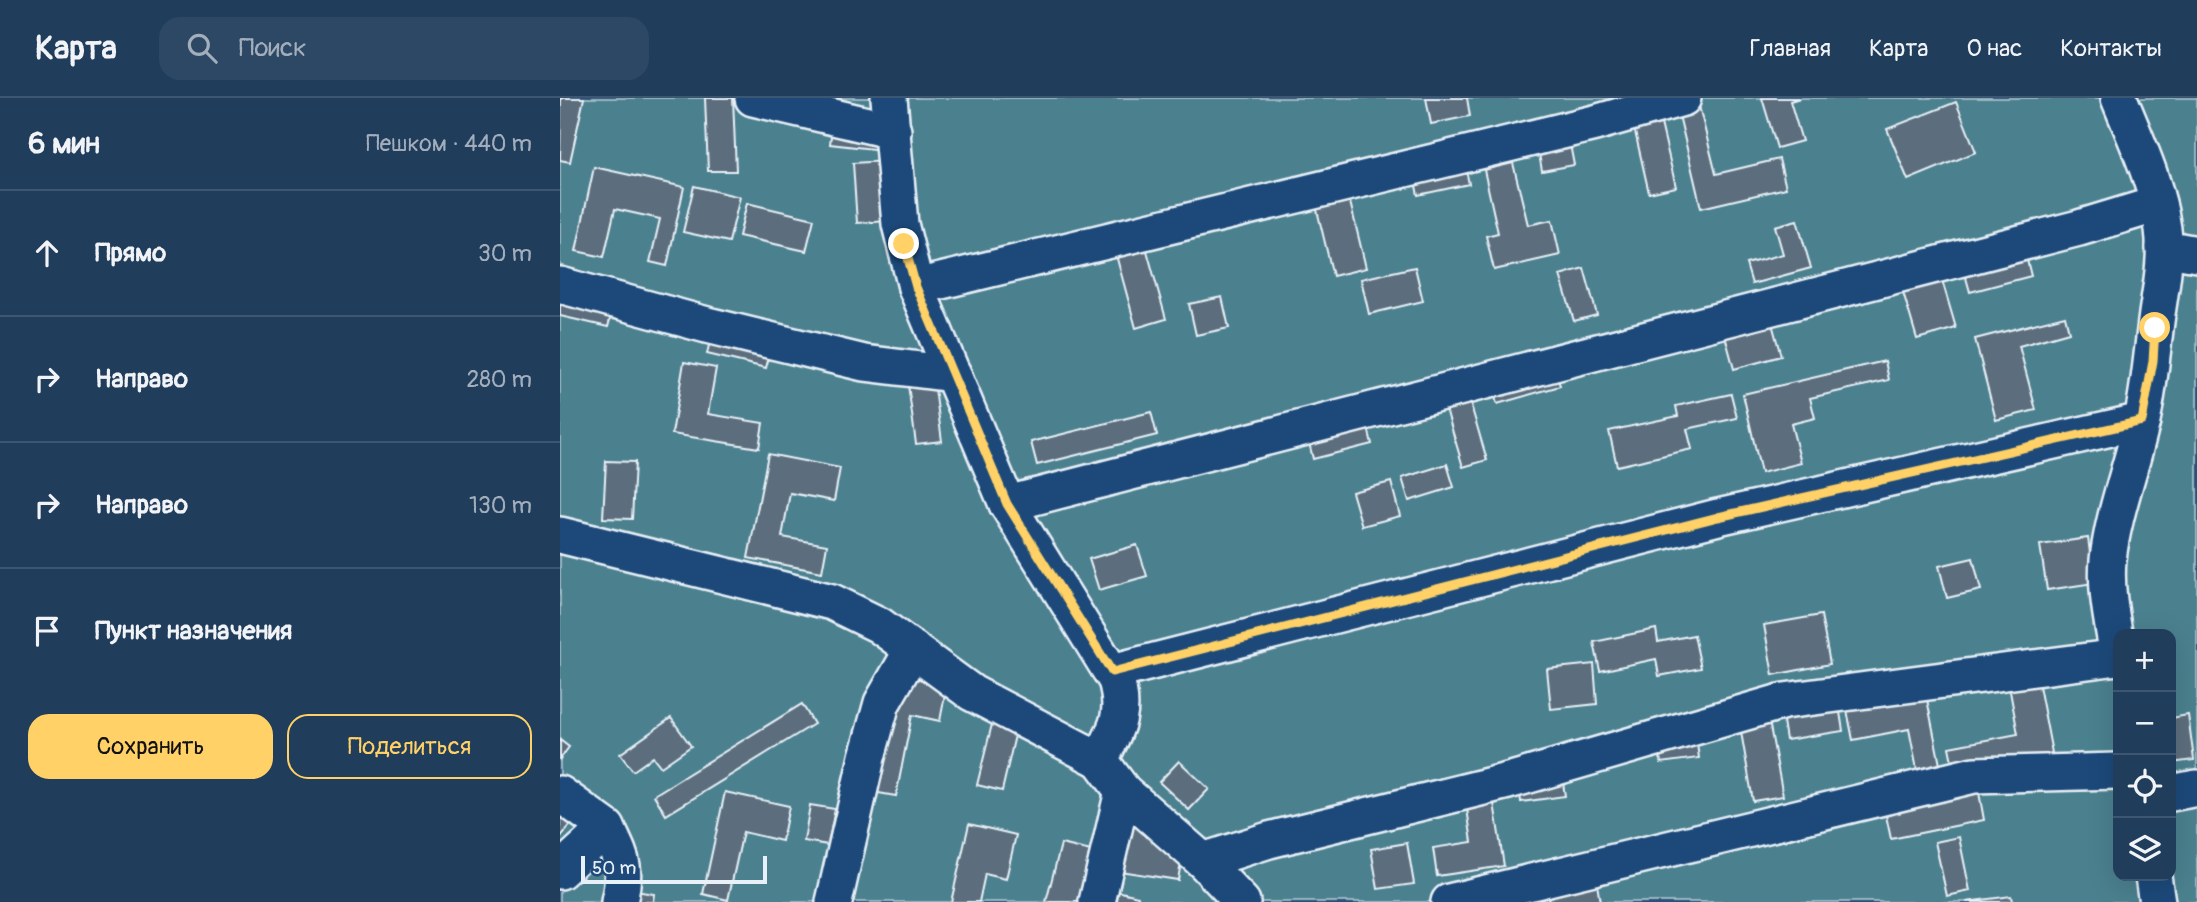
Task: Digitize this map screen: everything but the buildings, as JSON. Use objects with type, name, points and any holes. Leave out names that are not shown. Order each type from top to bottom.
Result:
[{"type":"street","points":[[753,98],[891,115],[900,224],[916,287],[1007,504],[1112,672],[1121,699],[1118,724],[1100,760]]},
{"type":"street","points":[[916,287],[1595,123],[1683,98]]},
{"type":"street","points":[[2114,629],[2107,587],[2108,560],[2181,251],[2158,204],[2119,98]]},
{"type":"street","points":[[1007,504],[2066,231],[2158,204]]},
{"type":"street","points":[[560,285],[707,325],[864,363],[953,374]]},
{"type":"street","points":[[1112,672],[1718,517],[2142,421]]},
{"type":"street","points":[[560,535],[832,602],[879,625],[972,693],[1100,760],[1123,791],[1203,861],[1242,902]]},
{"type":"street","points":[[834,902],[882,703],[913,649]]},
{"type":"street","points":[[1203,861],[1269,840],[1508,781],[1784,701],[2113,657]]},
{"type":"street","points":[[1449,902],[1974,775],[2113,771]]},
{"type":"street","points":[[2176,792],[2197,788]]},
{"type":"street","points":[[1097,902],[1123,791]]},
{"type":"street","points":[[560,794],[607,828],[622,860],[624,878],[619,902]]},
{"type":"street","points":[[560,871],[607,828]]},
{"type":"street","points":[[2154,881],[2157,902]]},
{"type":"green space","points":[[560,98],[2197,98],[2197,902],[560,902]]},
{"type":"route","points":[[904,244],[916,287],[1007,504],[1112,672],[1718,517],[2142,421],[2153,361],[2155,328]]}]
